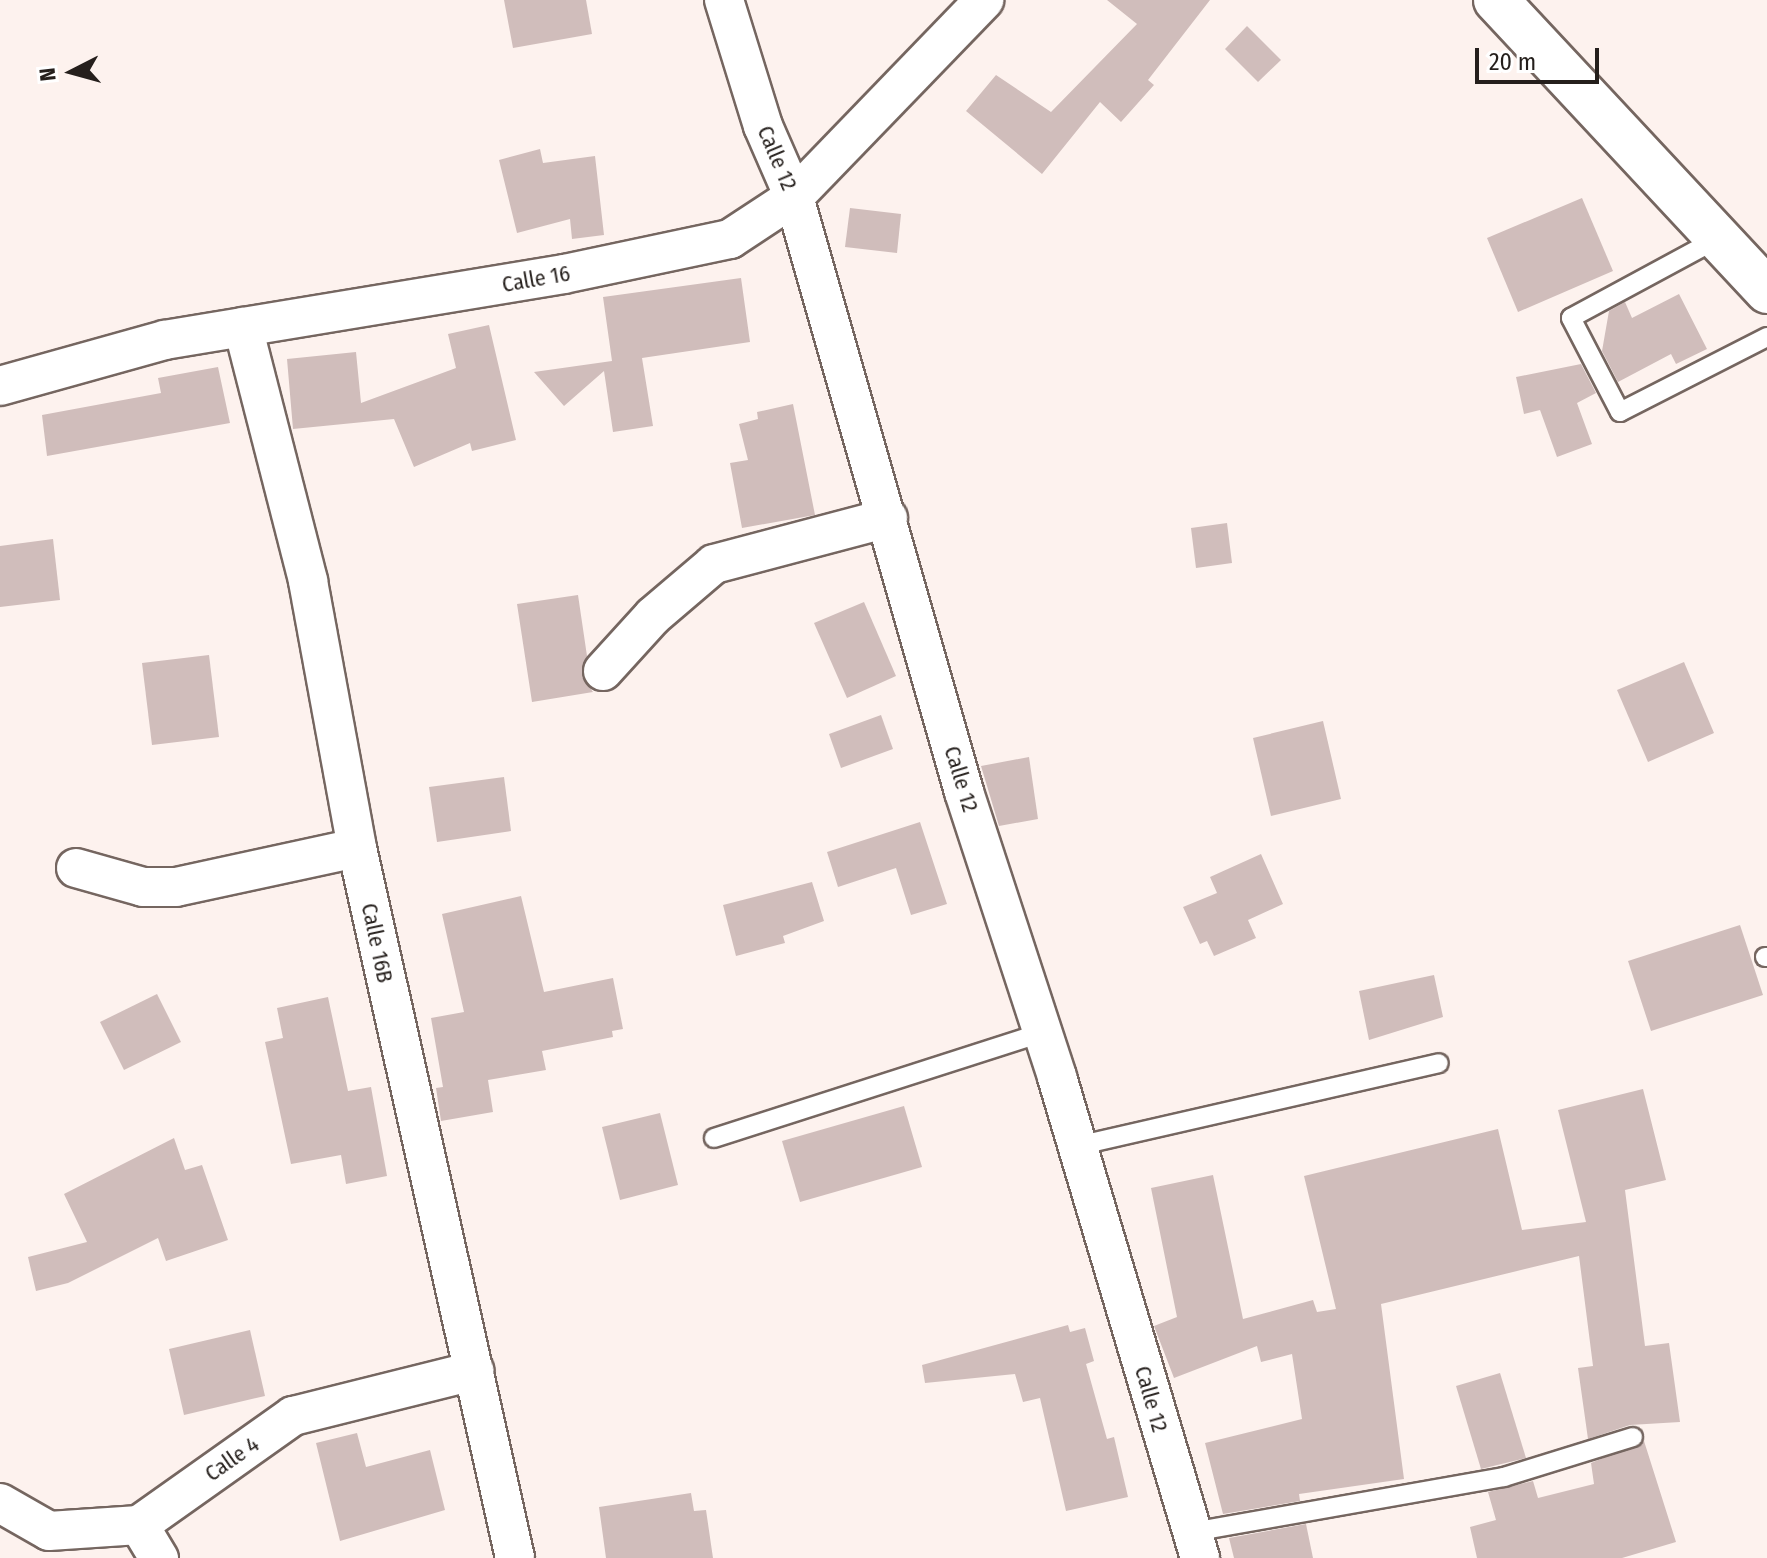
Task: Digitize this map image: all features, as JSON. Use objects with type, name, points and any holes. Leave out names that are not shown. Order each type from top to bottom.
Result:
[{"type":"street","name":"Calle 12","points":[[724,0],[763,126],[794,197],[964,792],[1077,1146],[1196,1545]]},
{"type":"street","name":"Calle 16","points":[[0,386],[165,340],[564,274],[730,239],[794,197],[984,0]]},
{"type":"street","points":[[1496,0],[1721,237],[1767,291]]},
{"type":"street","name":"Calle 16B","points":[[243,327],[308,581],[357,848],[515,1558]]},
{"type":"street","points":[[603,671],[653,616],[714,564],[888,518]]},
{"type":"street","points":[[76,868],[143,887],[176,887],[357,848]]},
{"type":"street","name":"Calle 4","points":[[139,1525],[293,1416],[474,1371]]},
{"type":"street","points":[[0,1503],[49,1531],[139,1525],[159,1558]]},
{"type":"lane","points":[[1721,237],[1571,318],[1620,412],[1767,337]]},
{"type":"lane","points":[[714,1138],[1042,1033]]},
{"type":"lane","points":[[1077,1146],[1439,1063]]},
{"type":"lane","points":[[1196,1545],[1504,1477],[1633,1437]]},
{"type":"building","points":[[504,0],[586,0],[592,34],[513,48]]},
{"type":"building","points":[[1107,0],[1210,0],[1148,80],[1154,85],[1121,122],[1100,102],[1042,174],[966,111],[996,75],[1051,112],[1137,24]]},
{"type":"building","points":[[1247,26],[1281,60],[1258,82],[1225,49]]},
{"type":"building","points":[[540,149],[543,163],[595,156],[604,235],[572,239],[570,219],[517,233],[499,160]]},
{"type":"building","points":[[1582,198],[1613,271],[1518,312],[1487,238]]},
{"type":"building","points":[[850,208],[901,214],[897,253],[845,247]]},
{"type":"building","points":[[741,278],[750,342],[642,358],[653,426],[613,432],[604,371],[564,406],[534,372],[612,361],[603,297]]},
{"type":"building","points":[[1679,294],[1707,349],[1676,364],[1671,354],[1618,382],[1602,351],[1609,311],[1625,302],[1632,318]]},
{"type":"building","points":[[489,325],[516,440],[472,451],[470,443],[414,467],[394,419],[293,429],[287,359],[356,352],[361,403],[456,368],[448,334]]},
{"type":"building","points":[[1581,364],[1596,393],[1577,403],[1592,444],[1557,457],[1540,410],[1524,414],[1516,377]]},
{"type":"building","points":[[218,367],[230,423],[47,456],[42,415],[161,393],[158,378]]},
{"type":"building","points":[[793,404],[815,515],[742,528],[730,463],[748,460],[739,424],[758,419],[757,412]]},
{"type":"building","points":[[1227,523],[1232,563],[1196,568],[1191,528]]},
{"type":"building","points":[[53,539],[60,600],[0,607],[0,546]]},
{"type":"building","points":[[578,595],[587,656],[582,677],[593,692],[532,702],[517,604]]},
{"type":"building","points":[[864,602],[896,676],[847,698],[814,623]]},
{"type":"building","points":[[209,655],[219,737],[152,745],[142,663]]},
{"type":"building","points":[[1684,662],[1714,733],[1648,762],[1617,690]]},
{"type":"building","points":[[881,715],[893,749],[841,768],[829,734]]},
{"type":"building","points":[[1323,721],[1341,799],[1271,816],[1253,738]]},
{"type":"building","points":[[1029,757],[1038,819],[999,826],[981,766]]},
{"type":"building","points":[[504,777],[511,831],[437,842],[429,787]]},
{"type":"building","points":[[920,822],[947,904],[911,915],[896,868],[838,887],[827,852]]},
{"type":"building","points":[[1261,854],[1283,904],[1248,920],[1256,938],[1214,956],[1207,941],[1200,944],[1183,907],[1217,893],[1210,877]]},
{"type":"building","points":[[812,882],[824,921],[783,936],[785,943],[736,956],[723,905]]},
{"type":"building","points":[[521,896],[544,992],[613,978],[623,1029],[612,1031],[613,1037],[542,1051],[546,1070],[488,1080],[493,1112],[441,1121],[436,1088],[443,1087],[431,1018],[464,1012],[442,914]]},
{"type":"building","points":[[1740,925],[1763,995],[1651,1031],[1628,961]]},
{"type":"building","points":[[1434,975],[1443,1017],[1369,1040],[1359,991]]},
{"type":"building","points":[[157,994],[181,1042],[124,1070],[100,1022]]},
{"type":"building","points":[[328,997],[348,1091],[371,1087],[387,1176],[346,1184],[341,1155],[291,1164],[265,1042],[283,1038],[277,1008]]},
{"type":"building","points":[[1643,1089],[1666,1180],[1625,1190],[1645,1346],[1669,1343],[1680,1422],[1630,1425],[1588,1439],[1578,1368],[1593,1366],[1579,1256],[1381,1304],[1404,1479],[1299,1494],[1300,1501],[1223,1514],[1205,1443],[1302,1419],[1292,1354],[1261,1362],[1257,1346],[1174,1378],[1154,1326],[1177,1317],[1151,1188],[1213,1175],[1243,1319],[1313,1300],[1317,1312],[1336,1309],[1304,1176],[1498,1129],[1522,1230],[1586,1222],[1558,1110]]},
{"type":"building","points":[[904,1106],[922,1167],[800,1202],[782,1141]]},
{"type":"building","points":[[660,1113],[678,1185],[620,1200],[602,1127]]},
{"type":"building","points":[[174,1138],[185,1170],[202,1165],[228,1240],[166,1261],[158,1238],[68,1283],[36,1291],[28,1257],[87,1242],[64,1194]]},
{"type":"building","points":[[1068,1325],[1070,1332],[1085,1328],[1094,1361],[1086,1364],[1107,1439],[1114,1437],[1128,1497],[1066,1511],[1040,1398],[1023,1402],[1015,1374],[925,1383],[922,1365]]},
{"type":"building","points":[[250,1330],[265,1396],[184,1415],[169,1349]]},
{"type":"building","points":[[1500,1373],[1526,1458],[1481,1469],[1456,1386]]},
{"type":"building","points":[[357,1433],[366,1467],[430,1450],[445,1510],[340,1541],[316,1443]]},
{"type":"building","points":[[1644,1441],[1676,1542],[1622,1558],[1477,1558],[1470,1527],[1496,1520],[1488,1492],[1533,1481],[1538,1498],[1594,1484],[1591,1463]]},
{"type":"building","points":[[691,1493],[694,1511],[706,1510],[713,1558],[606,1558],[599,1507]]},
{"type":"building","points":[[1306,1524],[1313,1558],[1234,1558],[1229,1538]]}]
